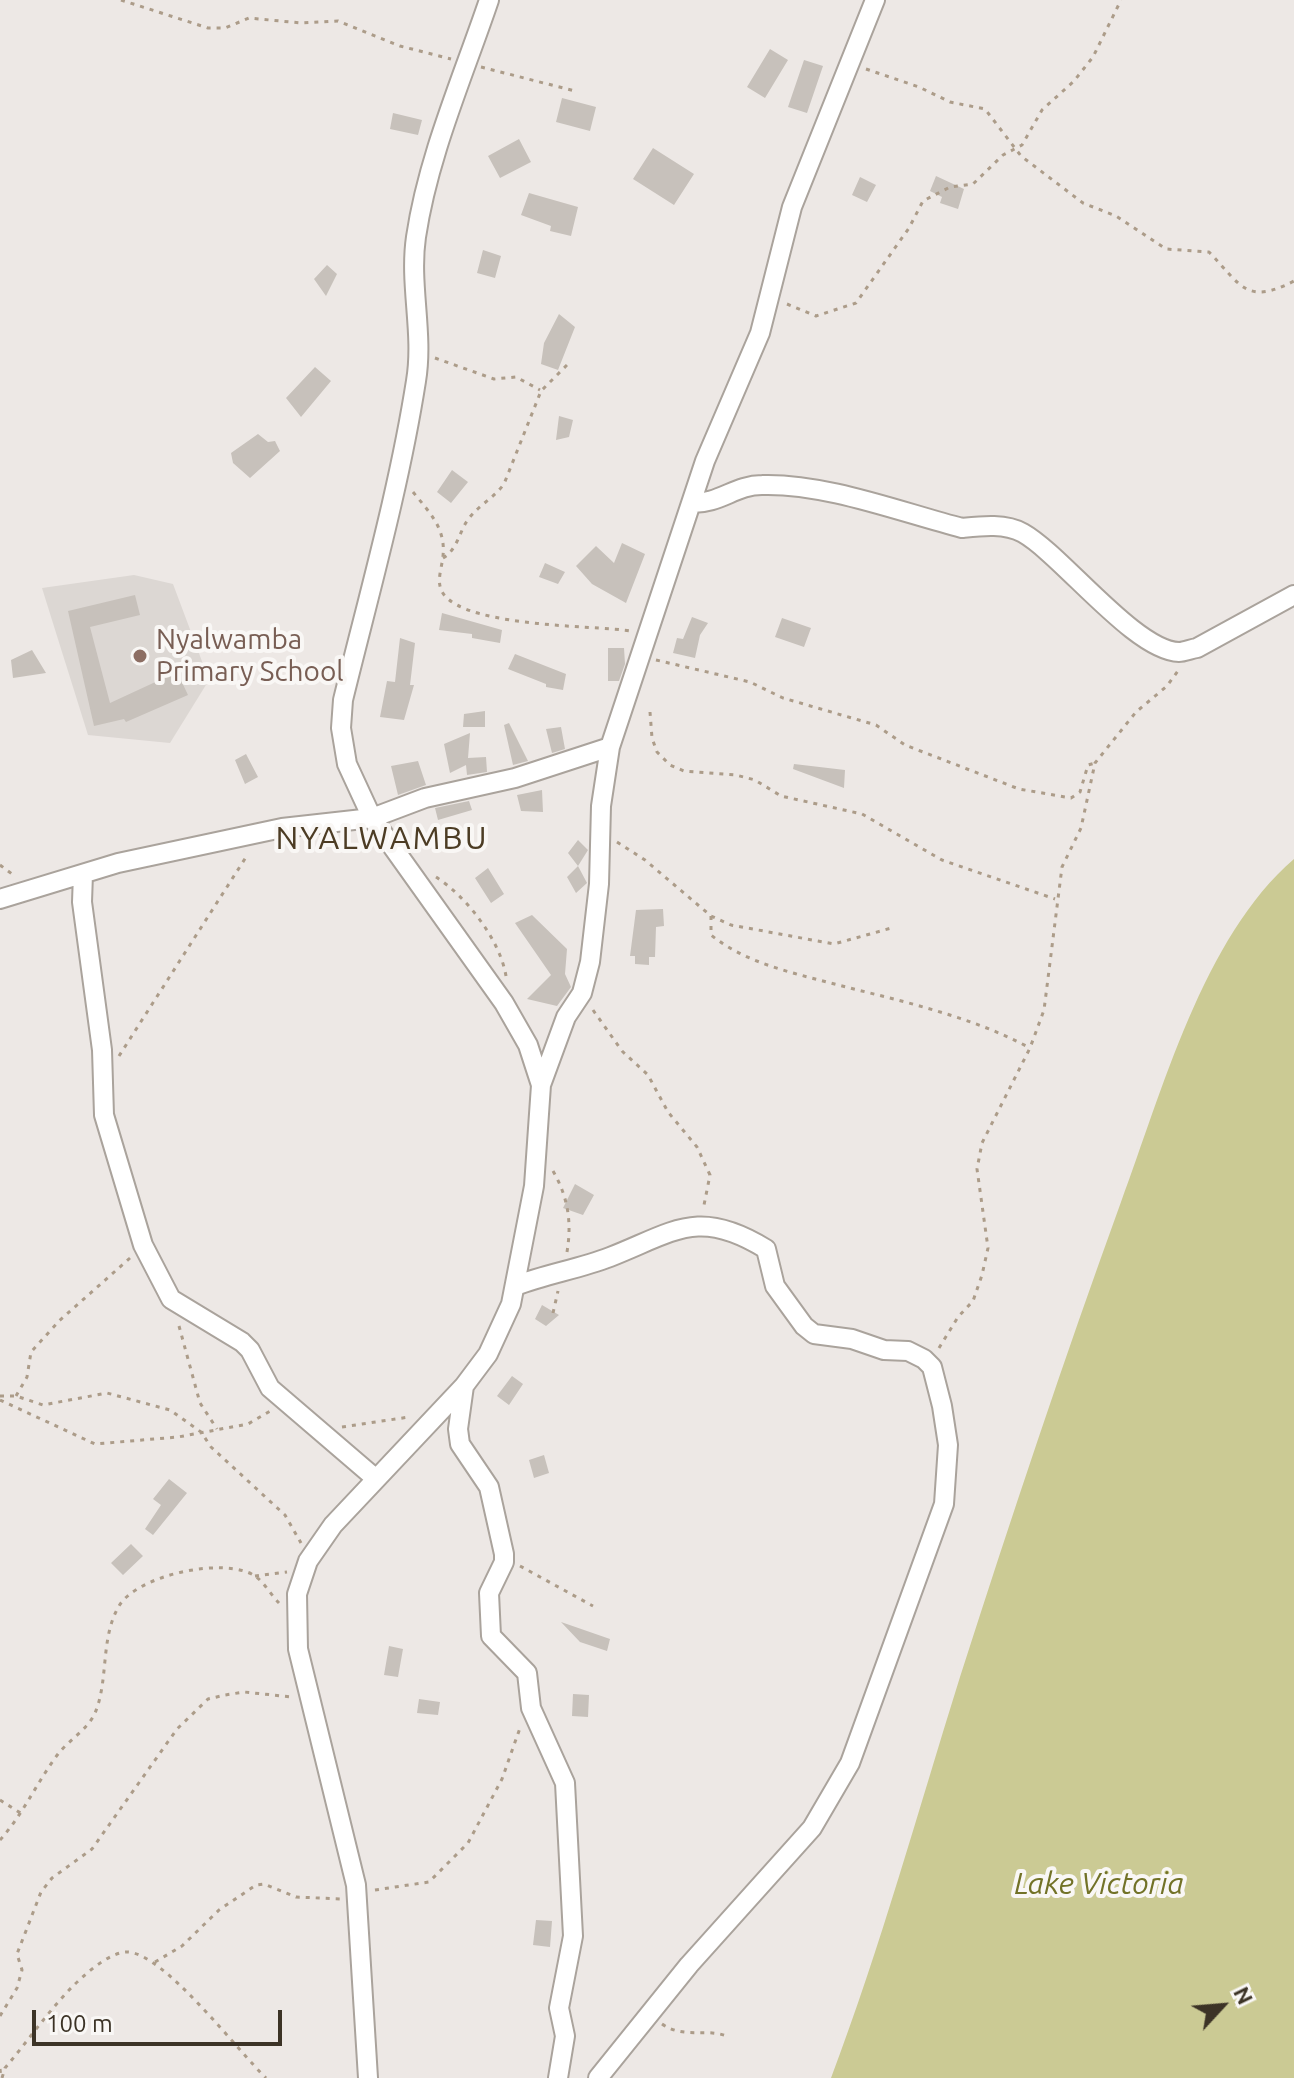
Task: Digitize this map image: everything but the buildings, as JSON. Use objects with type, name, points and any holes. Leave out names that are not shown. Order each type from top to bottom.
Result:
[{"type":"street","points":[[489,0],[424,193],[414,264],[420,353],[398,473],[343,700],[341,728],[347,764],[372,818],[504,1003],[528,1045],[541,1085]]},
{"type":"street","points":[[368,2078],[356,1893],[309,1697],[295,1620],[297,1594],[307,1564],[375,1478],[464,1386],[488,1354],[511,1304],[534,1186],[541,1085],[566,1017],[582,993],[590,962],[599,884],[599,834],[610,747],[691,503],[760,333],[792,207],[875,0]]},
{"type":"street","points":[[691,503],[716,502],[752,486],[797,486],[962,528],[991,526],[1022,532],[1096,599],[1162,648],[1179,652],[1194,649],[1294,595]]},
{"type":"street","points":[[0,899],[118,863],[260,833],[372,818],[425,798],[515,778],[610,747]]},
{"type":"street","points":[[83,874],[82,902],[102,1050],[109,1140],[143,1245],[171,1299],[242,1342],[250,1350],[261,1376],[285,1402],[375,1478]]},
{"type":"street","points":[[515,1286],[609,1257],[676,1227],[728,1230],[766,1249],[771,1256],[775,1286],[804,1326],[814,1334],[852,1339],[884,1350],[908,1351],[932,1367],[948,1445],[944,1504],[850,1763],[812,1828],[689,1965],[598,2078]]},
{"type":"street","points":[[464,1386],[458,1429],[460,1444],[489,1487],[504,1554],[504,1562],[489,1593],[489,1625],[498,1645],[527,1673],[531,1708],[565,1783],[573,1936],[559,2008],[565,2036],[558,2078]]},
{"type":"path","points":[[121,0],[208,28],[225,28],[249,18],[301,23],[338,21],[400,46],[575,91]]},
{"type":"path","points":[[768,298],[816,316],[856,303],[909,228],[923,201],[950,187],[973,184],[1003,155],[1022,145],[1042,110],[1083,71],[1121,0]]},
{"type":"path","points":[[851,65],[919,87],[950,102],[985,109],[1015,150],[1083,203],[1116,216],[1166,249],[1209,252],[1246,291],[1264,293],[1294,281]]},
{"type":"path","points":[[420,353],[494,379],[516,377],[541,391]]},
{"type":"path","points":[[443,558],[450,554],[476,511],[494,498],[504,484],[541,391],[570,362]]},
{"type":"path","points":[[398,473],[439,527],[444,540],[440,588],[447,600],[463,610],[490,617],[648,635]]},
{"type":"path","points":[[932,1367],[943,1338],[973,1301],[982,1275],[988,1248],[977,1169],[982,1143],[1030,1048],[1044,1010],[1062,867],[1081,828],[1095,763],[1136,712],[1167,686],[1194,649]]},
{"type":"path","points":[[641,656],[750,682],[783,698],[876,725],[905,745],[1019,789],[1071,798],[1080,792],[1088,765],[1095,763]]},
{"type":"path","points":[[650,712],[652,738],[657,752],[684,771],[736,775],[755,780],[781,796],[862,814],[942,860],[1057,900]]},
{"type":"path","points":[[103,1079],[180,963],[260,833]]},
{"type":"path","points":[[599,834],[645,860],[711,916],[761,931],[834,944],[895,927]]},
{"type":"path","points":[[711,916],[711,935],[723,945],[777,969],[941,1011],[1001,1032],[1030,1048]]},
{"type":"path","points":[[582,993],[622,1051],[648,1075],[668,1112],[697,1147],[710,1185],[699,1226]]},
{"type":"path","points":[[536,1144],[560,1185],[570,1219],[553,1313]]},
{"type":"path","points":[[16,1396],[27,1377],[31,1352],[59,1321],[143,1245]]},
{"type":"path","points":[[171,1299],[200,1403],[217,1429]]},
{"type":"path","points":[[0,1398],[16,1396],[43,1405],[107,1393],[170,1410],[201,1432],[211,1447],[285,1515],[296,1530],[307,1564],[255,1576]]},
{"type":"path","points":[[0,1398],[95,1444],[248,1424],[285,1402]]},
{"type":"path","points":[[323,1434],[364,1422],[412,1416]]},
{"type":"path","points":[[504,1554],[593,1606]]},
{"type":"path","points":[[0,1840],[22,1814],[56,1756],[95,1713],[102,1660],[120,1605],[141,1585],[169,1575],[208,1568],[241,1571],[255,1576],[295,1620]]},
{"type":"path","points":[[0,2016],[17,1988],[22,1970],[17,1954],[41,1892],[52,1878],[92,1849],[177,1729],[208,1699],[244,1692],[309,1697]]},
{"type":"path","points":[[155,1962],[182,1946],[219,1910],[256,1885],[264,1884],[296,1897],[356,1893],[429,1882],[468,1843],[502,1779],[509,1751],[531,1708]]},
{"type":"path","points":[[0,1800],[22,1814]]},
{"type":"path","points":[[2,2078],[5,2068],[63,1997],[94,1969],[126,1952],[155,1962],[266,2078]]},
{"type":"path","points":[[648,2016],[682,2034],[710,2032],[727,2036]]},
{"type":"path","points":[[0,2070],[2,2078]]},
{"type":"shaded area","points":[[134,575],[173,584],[209,680],[170,743],[88,735],[42,588]]},
{"type":"water","name":"Lake Victoria","points":[[1294,859],[1294,2078],[831,2078],[883,1928],[1018,1498],[1170,1066],[1210,973],[1234,930],[1262,892]]},
{"type":"place","name":"Nyalwamba Primary School","points":[[140,656]]},
{"type":"district","name":"NYALWAMBU","points":[[382,838]]}]
